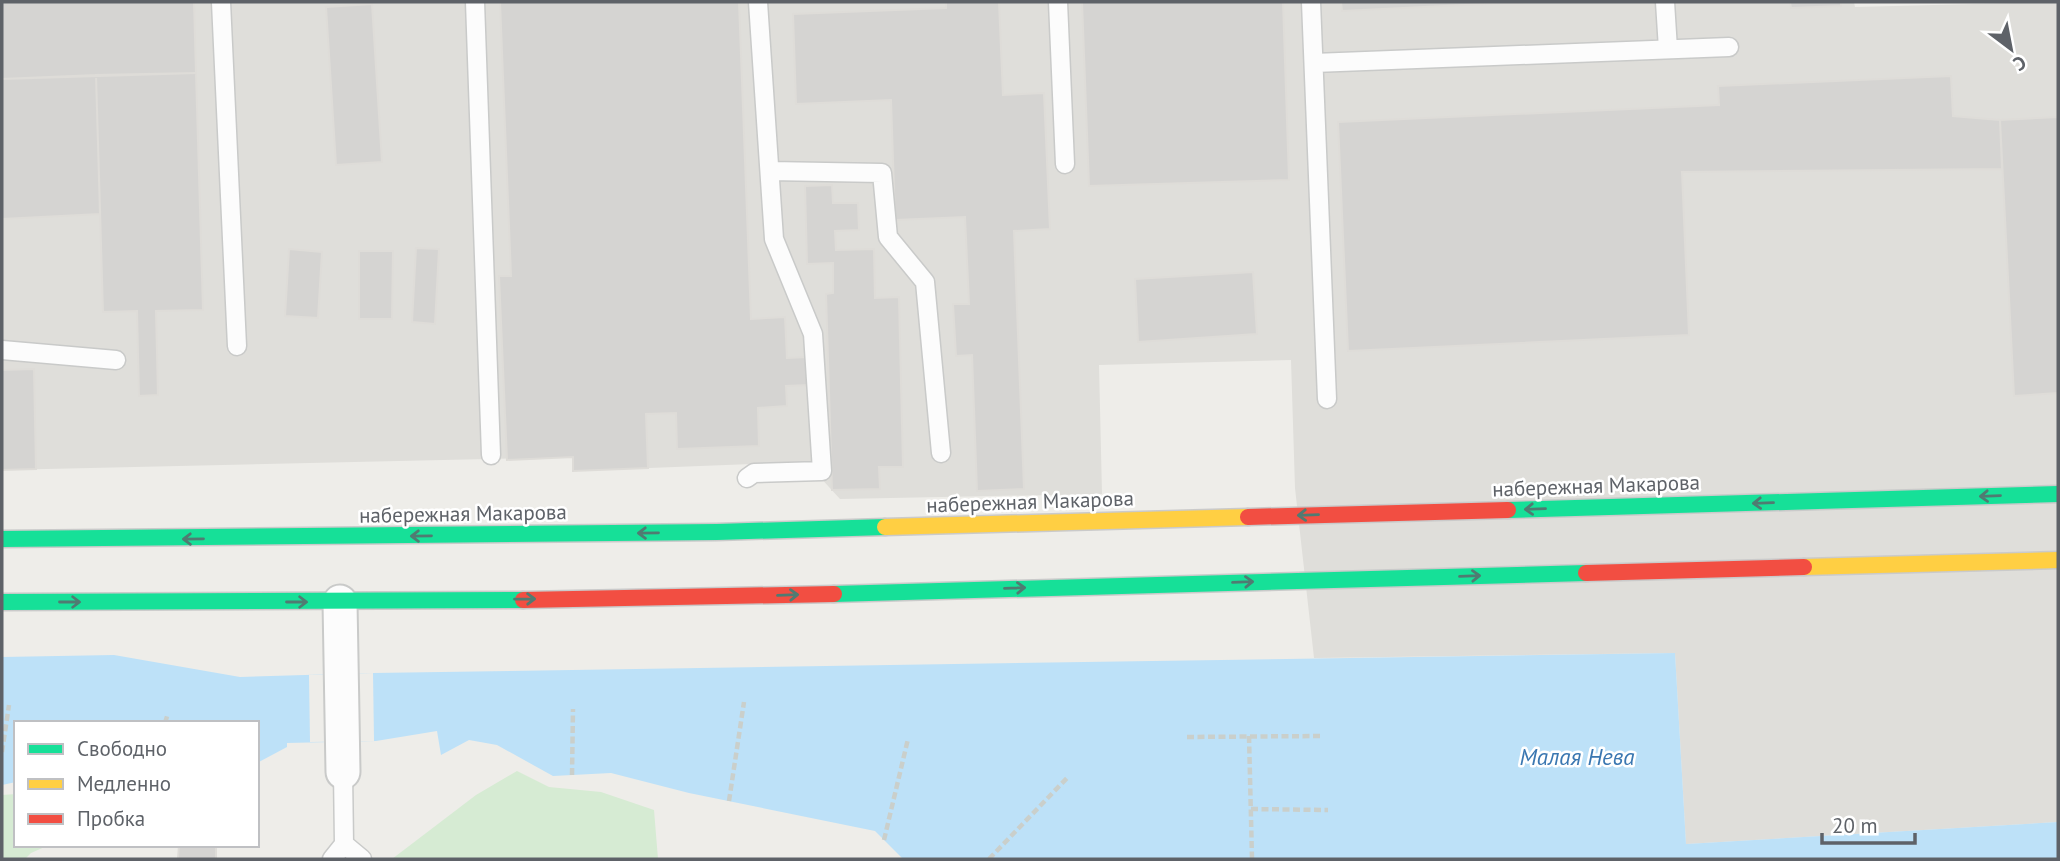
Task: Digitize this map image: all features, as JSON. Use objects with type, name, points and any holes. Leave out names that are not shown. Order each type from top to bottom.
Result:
[{"type":"main road","name":"набережная Макарова","points":[[2,539],[717,532],[2058,494]]},
{"type":"main road","points":[[2,603],[719,597],[2058,560]]},
{"type":"street","points":[[340,602],[343,756]]},
{"type":"lane","points":[[220,2],[237,346]]},
{"type":"lane","points":[[475,2],[491,455]]},
{"type":"lane","points":[[747,478],[754,473],[822,471],[813,334],[774,239],[758,2]]},
{"type":"lane","points":[[1058,2],[1065,164]]},
{"type":"lane","points":[[1311,2],[1327,399]]},
{"type":"lane","points":[[1665,2],[1668,49]]},
{"type":"lane","points":[[1314,63],[1729,47]]},
{"type":"lane","points":[[770,171],[882,173],[888,237],[925,282],[941,453]]},
{"type":"lane","points":[[2,350],[116,360]]},
{"type":"lane","points":[[332,859],[344,844],[343,756]]},
{"type":"lane","points":[[344,844],[362,859]]},
{"type":"path","points":[[729,801],[744,702]]},
{"type":"path","points":[[2,752],[9,705]]},
{"type":"path","points":[[572,775],[573,709]]},
{"type":"path","points":[[166,721],[168,713]]},
{"type":"path","points":[[1249,736],[1252,859]]},
{"type":"path","points":[[1187,737],[1321,736]]},
{"type":"path","points":[[884,840],[908,739]]},
{"type":"path","points":[[989,859],[1067,778]]},
{"type":"path","points":[[1251,809],[1328,810]]},
{"type":"shaded area","points":[[2,2],[1854,2],[1855,7],[2058,2],[2058,822],[1686,844],[1675,653],[1314,658],[1295,488],[1291,360],[1099,365],[1102,494],[840,499],[806,462],[573,471],[572,457],[2,470]]},
{"type":"green space","points":[[517,771],[549,787],[601,792],[654,810],[658,859],[392,859],[476,795]]},
{"type":"green space","points":[[14,794],[14,847],[44,847],[25,859],[2,859],[2,795]]},
{"type":"water","name":"Малая Нева","points":[[1675,653],[1686,844],[2058,822],[2058,859],[903,859],[875,831],[689,793],[611,773],[553,776],[497,745],[469,740],[441,755],[437,731],[376,741],[287,743],[287,747],[259,762],[259,721],[14,721],[14,782],[2,785],[2,657],[114,655],[240,677]]},
{"type":"pier","points":[[373,673],[374,741],[310,742],[309,675]]},
{"type":"building","points":[[2,2],[194,2],[196,73],[2,79]]},
{"type":"building","points":[[500,2],[739,2],[751,319],[785,317],[787,358],[808,357],[809,385],[786,386],[787,406],[758,408],[759,446],[677,449],[676,413],[646,414],[648,468],[573,471],[573,457],[507,460],[499,276],[511,276]]},
{"type":"building","points":[[946,2],[999,2],[1003,95],[1044,93],[1050,229],[1014,231],[1024,489],[977,491],[972,355],[956,356],[953,304],[969,304],[965,217],[895,220],[891,100],[796,104],[793,14],[946,8]]},
{"type":"building","points":[[1082,2],[1283,2],[1289,180],[1089,186]]},
{"type":"building","points":[[1341,2],[1526,2],[1342,11]]},
{"type":"building","points":[[1790,2],[1841,2],[1841,6],[1791,8]]},
{"type":"building","points":[[372,4],[382,162],[336,165],[326,7]]},
{"type":"building","points":[[196,73],[203,310],[156,311],[158,395],[139,396],[137,311],[103,312],[96,75]]},
{"type":"building","points":[[96,75],[100,214],[2,219],[2,79]]},
{"type":"building","points":[[1951,76],[1953,116],[2000,120],[2002,169],[1682,172],[1689,335],[1348,351],[1338,122],[1719,105],[1718,86]]},
{"type":"building","points":[[2058,117],[2058,393],[2014,396],[2000,120]]},
{"type":"building","points":[[832,185],[833,203],[858,203],[859,230],[835,231],[836,250],[874,249],[875,298],[899,297],[903,467],[879,467],[880,489],[832,490],[826,294],[833,293],[833,263],[807,264],[805,186]]},
{"type":"building","points":[[416,248],[439,249],[435,324],[412,322]]},
{"type":"building","points":[[289,249],[322,252],[318,318],[285,316]]},
{"type":"building","points":[[359,251],[393,251],[392,319],[359,319]]},
{"type":"building","points":[[1253,272],[1257,334],[1138,342],[1135,279]]},
{"type":"building","points":[[34,369],[36,469],[2,470],[2,370]]},
{"type":"building","points":[[179,847],[216,847],[216,859],[178,859]]},
{"type":"traffic: fast","points":[[1508,510],[2058,494]]},
{"type":"traffic: fast","points":[[2,539],[717,532],[885,527]]},
{"type":"traffic: fast","points":[[834,594],[1586,573]]},
{"type":"traffic: fast","points":[[2,602],[523,600]]},
{"type":"traffic: slow","points":[[885,527],[1248,517]]},
{"type":"traffic: slow","points":[[1804,567],[2058,560]]},
{"type":"traffic: jam","points":[[1248,517],[1508,510]]},
{"type":"traffic: jam","points":[[1586,573],[1804,567]]},
{"type":"traffic: jam","points":[[523,600],[834,594]]}]
